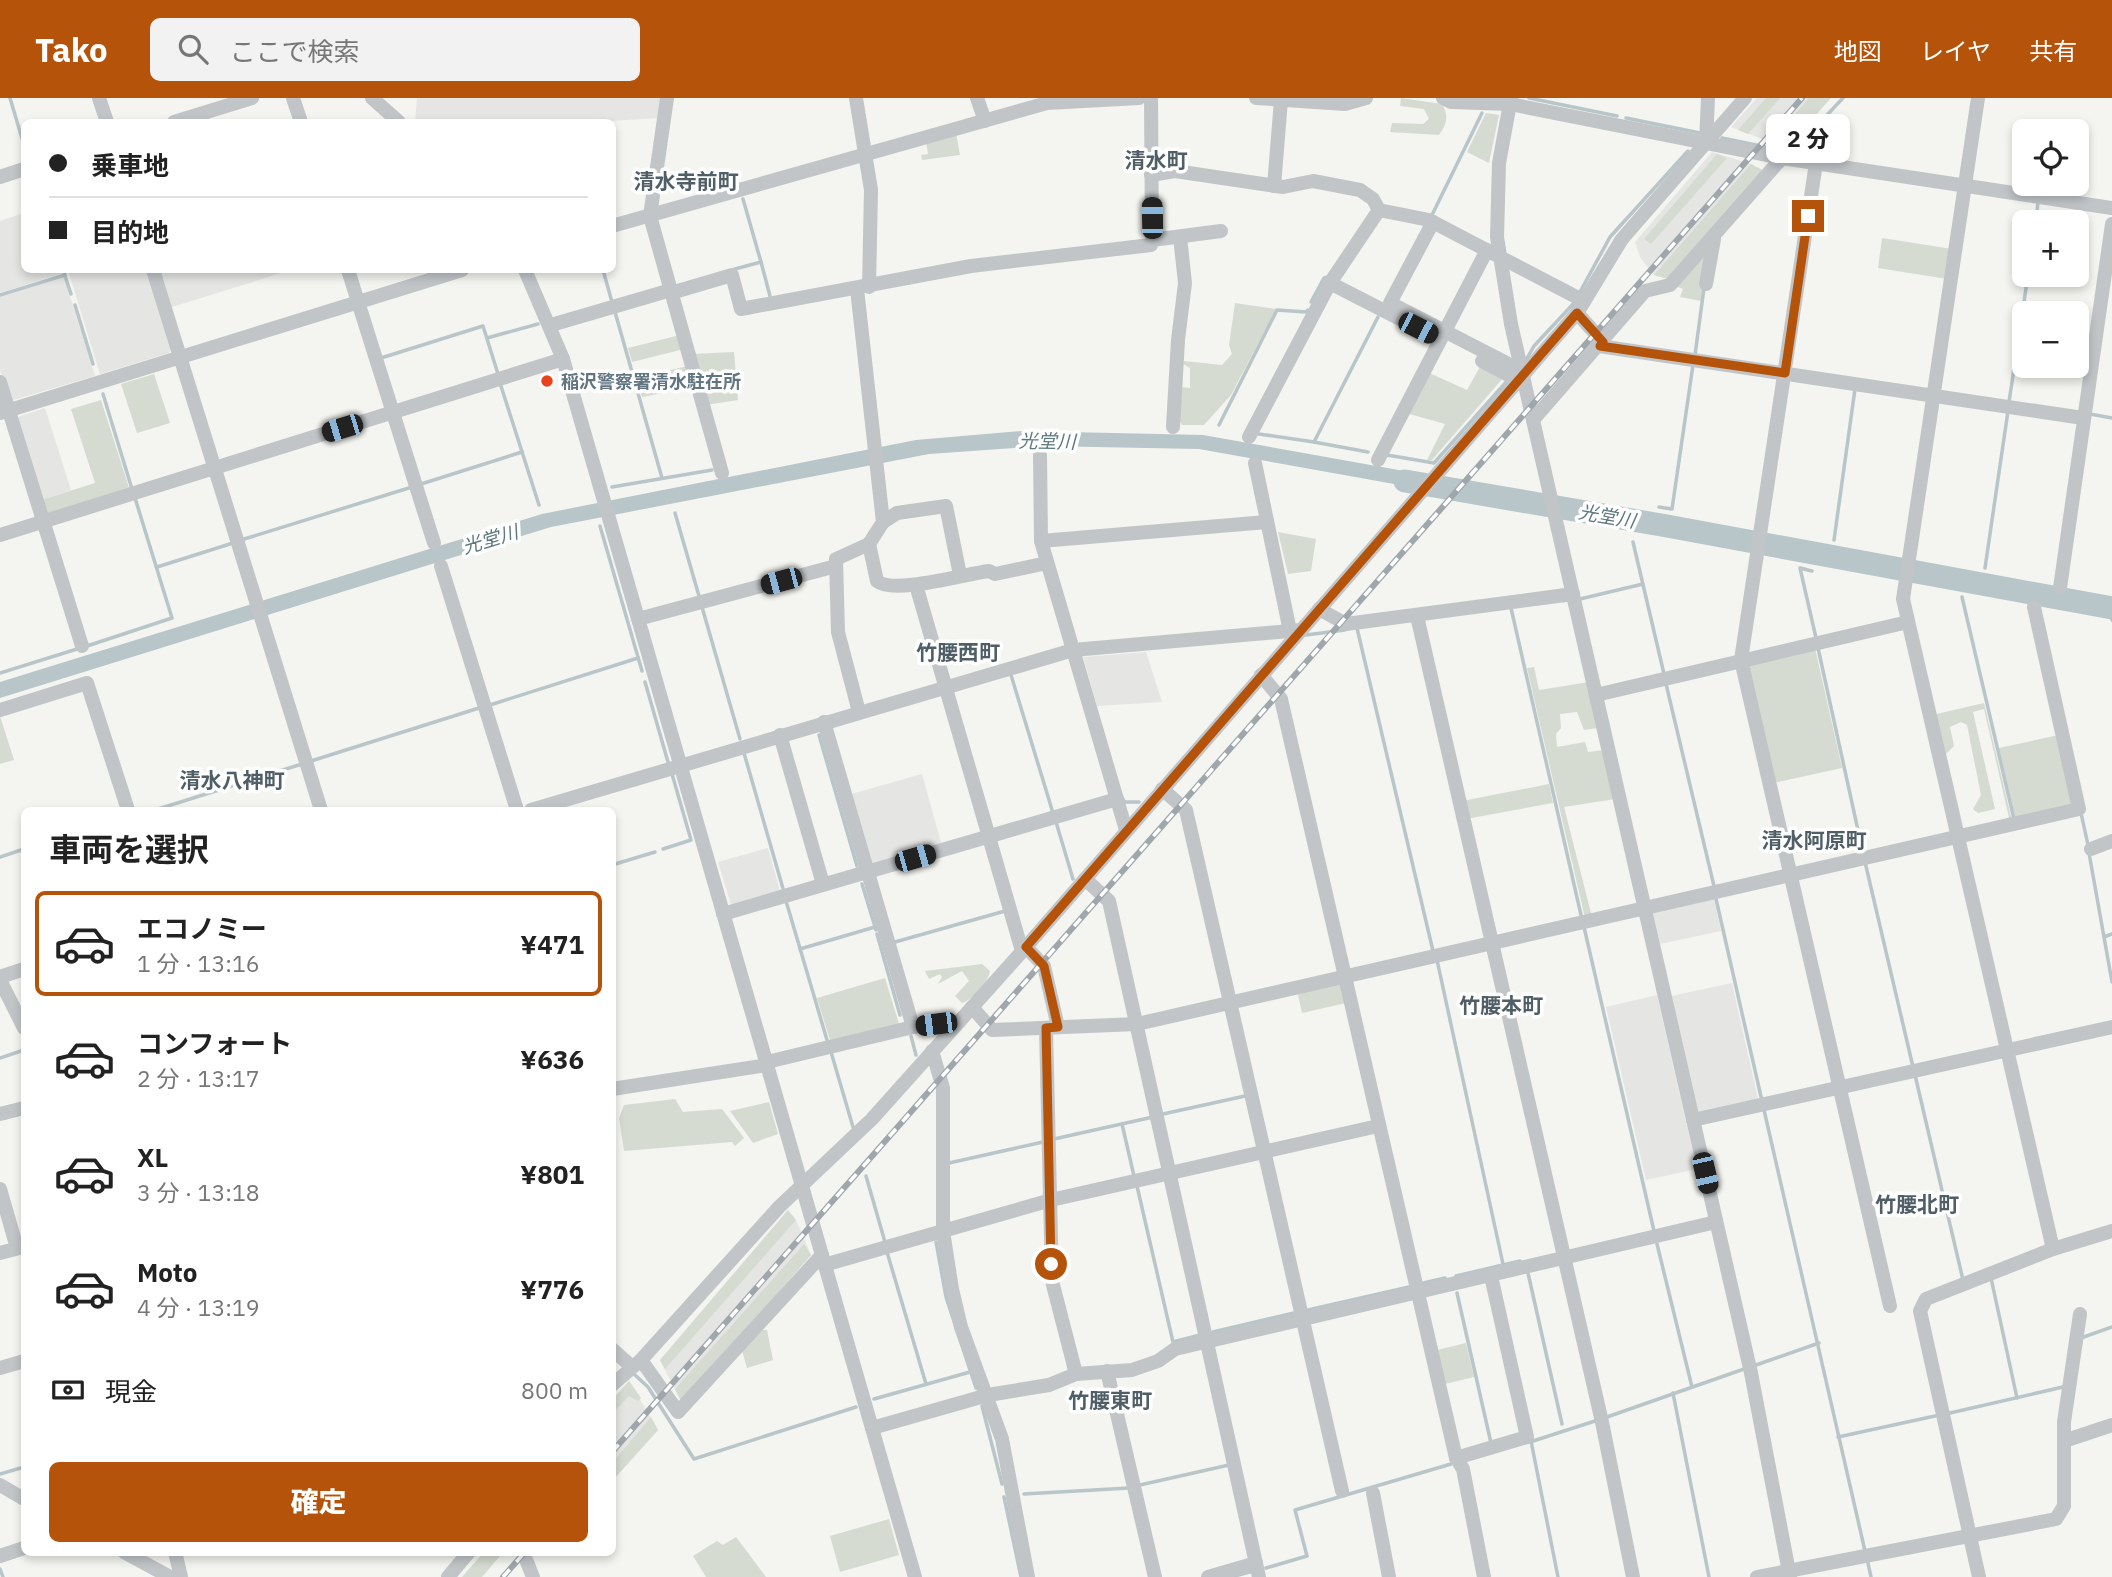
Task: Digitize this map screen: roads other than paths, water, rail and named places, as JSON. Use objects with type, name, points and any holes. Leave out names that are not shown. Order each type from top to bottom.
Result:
[{"type":"street","points":[[99,98],[106,119]]},
{"type":"street","points":[[184,119],[252,98]]},
{"type":"street","points":[[293,98],[300,119]]},
{"type":"street","points":[[372,98],[396,119]]},
{"type":"street","points":[[667,98],[650,216],[722,473]]},
{"type":"street","points":[[856,98],[871,190],[863,288],[874,446],[883,522]]},
{"type":"street","points":[[977,98],[985,121]]},
{"type":"street","points":[[616,225],[865,156],[1047,101],[1139,98]]},
{"type":"street","points":[[551,325],[732,275],[741,309],[863,288],[971,265],[1151,245],[1151,98]]},
{"type":"street","points":[[1256,98],[1345,104],[1366,98]]},
{"type":"street","points":[[1443,98],[1451,102],[1511,101],[1782,158],[2112,208]]},
{"type":"street","points":[[1706,143],[1709,98]]},
{"type":"street","points":[[616,1381],[637,1363],[802,1185],[855,1137],[1024,949],[1261,676],[1296,631],[1319,609],[1438,474],[1580,307],[1622,240],[1745,98]]},
{"type":"street","points":[[1978,98],[1903,599],[2053,1249]]},
{"type":"street","points":[[1274,186],[1281,100]]},
{"type":"street","points":[[1377,460],[1443,335],[1493,253],[1497,237],[1499,163],[1511,101]]},
{"type":"street","points":[[1534,420],[1645,292],[1670,285],[1782,158]]},
{"type":"street","points":[[1816,163],[1741,660],[1890,1306]]},
{"type":"street","points":[[0,177],[21,170]]},
{"type":"street","points":[[1151,175],[1175,171],[1274,186],[1312,181],[1360,191],[1373,199],[1379,209],[1433,222],[1493,253],[1580,307],[1601,344]]},
{"type":"street","points":[[1249,437],[1330,283],[1379,209]]},
{"type":"street","points":[[1433,222],[1390,303],[1443,335]]},
{"type":"street","points":[[2060,588],[2112,224]]},
{"type":"street","points":[[1152,240],[1221,231]]},
{"type":"street","points":[[1172,427],[1185,282],[1180,237]]},
{"type":"street","points":[[1706,284],[1714,238]]},
{"type":"street","points":[[1493,253],[1534,420],[1751,1373],[1789,1574]]},
{"type":"street","points":[[154,273],[320,807]]},
{"type":"street","points":[[349,273],[433,543]]},
{"type":"street","points":[[5,412],[452,273]]},
{"type":"street","points":[[526,273],[551,325],[563,359],[604,496],[915,1577]]},
{"type":"street","points":[[1330,283],[1443,335],[1521,375]]},
{"type":"street","points":[[1601,344],[2083,418]]},
{"type":"street","points":[[0,535],[563,359]]},
{"type":"street","points":[[0,382],[5,412],[44,521],[82,646]]},
{"type":"street","points":[[1040,456],[1041,541],[1126,830]]},
{"type":"street","points":[[1255,463],[1267,522],[1296,631]]},
{"type":"street","points":[[859,712],[838,632],[836,559],[869,544],[883,522],[897,513],[946,506],[960,575]]},
{"type":"street","points":[[1041,541],[1267,522]]},
{"type":"street","points":[[869,544],[877,581],[887,587],[916,585],[989,570],[995,574],[1047,563]]},
{"type":"street","points":[[441,566],[516,807]]},
{"type":"street","points":[[638,619],[836,566]]},
{"type":"street","points":[[916,585],[988,837],[1024,949],[1044,966],[1052,1027],[1052,1281],[1076,1374]]},
{"type":"street","points":[[1319,609],[1346,624],[1573,594]]},
{"type":"street","points":[[972,1007],[992,1030],[1137,1024],[2079,809],[2034,607]]},
{"type":"street","points":[[1417,616],[1602,1422],[1633,1577]]},
{"type":"street","points":[[1596,695],[1908,622]]},
{"type":"street","points":[[541,807],[681,763],[1073,650],[1296,631]]},
{"type":"street","points":[[1261,676],[1282,699],[1416,1293],[1456,1458],[1463,1469],[1484,1577]]},
{"type":"street","points":[[0,710],[88,683],[127,807]]},
{"type":"street","points":[[824,722],[913,1027]]},
{"type":"street","points":[[780,735],[823,884]]},
{"type":"street","points":[[1163,789],[1186,810],[1342,1491]]},
{"type":"street","points":[[723,914],[1117,800]]},
{"type":"street","points":[[2091,849],[2112,841]]},
{"type":"street","points":[[1084,879],[1110,901],[1258,1570],[1208,1577]]},
{"type":"street","points":[[21,970],[0,979],[21,1022]]},
{"type":"street","points":[[616,1088],[767,1063],[913,1027],[959,1022]]},
{"type":"street","points":[[1693,1120],[2112,1027]]},
{"type":"street","points":[[932,1051],[943,1088],[943,1231],[961,1327],[1002,1439],[1028,1577]]},
{"type":"street","points":[[0,1114],[21,1109]]},
{"type":"street","points":[[616,1351],[637,1363],[678,1412],[823,1260],[943,1231],[1051,1200],[1378,1126]]},
{"type":"street","points":[[0,1189],[20,1247],[0,1253]]},
{"type":"street","points":[[872,1428],[988,1395],[1049,1385],[1076,1374],[1132,1370],[1158,1361],[1175,1349],[1716,1222]]},
{"type":"street","points":[[1979,1577],[1920,1311],[1921,1304],[1926,1299],[2053,1249],[2112,1231]]},
{"type":"street","points":[[1456,1458],[1527,1437],[1491,1276]]},
{"type":"street","points":[[1757,1577],[1789,1574],[2056,1519],[2061,1515],[2064,1441],[2080,1314]]},
{"type":"street","points":[[0,1368],[21,1362]]},
{"type":"street","points":[[1107,1371],[1155,1577]]},
{"type":"street","points":[[2064,1441],[2112,1425]]},
{"type":"street","points":[[0,1485],[21,1497]]},
{"type":"street","points":[[1373,1493],[1389,1577]]},
{"type":"street","points":[[0,1556],[21,1549]]},
{"type":"street","points":[[131,1556],[170,1577]]},
{"type":"street","points":[[177,1556],[181,1577]]},
{"type":"street","points":[[448,1577],[466,1556]]},
{"type":"street","points":[[525,1556],[533,1577]]},
{"type":"water","points":[[1022,431],[1203,435],[1432,476],[1422,489],[1199,449],[1044,446],[929,454],[551,527],[0,698],[0,682],[542,514],[916,440]]},
{"type":"waterway","points":[[10,98],[21,135]]},
{"type":"waterway","points":[[1529,98],[1617,116]]},
{"type":"waterway","points":[[1792,152],[1843,98]]},
{"type":"waterway","points":[[1432,215],[1482,113]]},
{"type":"waterway","points":[[1626,118],[1700,133]]},
{"type":"waterway","points":[[1722,138],[1786,151]]},
{"type":"waterway","points":[[1580,292],[1610,237],[1688,151]]},
{"type":"waterway","points":[[735,269],[761,262],[743,199]]},
{"type":"waterway","points":[[2037,210],[2038,202]]},
{"type":"waterway","points":[[761,262],[770,296]]},
{"type":"waterway","points":[[64,273],[71,294]]},
{"type":"waterway","points":[[604,273],[612,302]]},
{"type":"waterway","points":[[0,295],[65,275]]},
{"type":"waterway","points":[[1311,302],[1324,278],[1328,277]]},
{"type":"waterway","points":[[2009,402],[2026,287]]},
{"type":"waterway","points":[[1695,355],[1704,288]]},
{"type":"waterway","points":[[1526,360],[1534,346],[1575,302]]},
{"type":"waterway","points":[[75,305],[93,364]]},
{"type":"waterway","points":[[1219,425],[1277,310],[1308,310]]},
{"type":"waterway","points":[[615,312],[662,478]]},
{"type":"waterway","points":[[1259,434],[1314,442],[1378,317]]},
{"type":"waterway","points":[[487,338],[538,324]]},
{"type":"waterway","points":[[381,358],[483,326],[498,374]]},
{"type":"waterway","points":[[1659,507],[1672,509],[1693,365]]},
{"type":"waterway","points":[[1387,455],[1434,463],[1508,380]]},
{"type":"waterway","points":[[500,383],[539,505]]},
{"type":"waterway","points":[[1834,540],[1855,389]]},
{"type":"waterway","points":[[103,394],[132,489]]},
{"type":"waterway","points":[[1985,568],[2008,411]]},
{"type":"waterway","points":[[2090,414],[2112,418]]},
{"type":"waterway","points":[[1314,442],[1368,452]]},
{"type":"waterway","points":[[421,484],[522,452]]},
{"type":"waterway","points":[[612,487],[712,470]]},
{"type":"waterway","name":"光堂川","points":[[1405,481],[2112,608]]},
{"type":"waterway","points":[[241,540],[412,487]]},
{"type":"waterway","points":[[87,646],[172,618],[135,498]]},
{"type":"waterway","points":[[675,513],[699,596]]},
{"type":"waterway","name":"光堂川","points":[[1656,524],[1657,518]]},
{"type":"waterway","name":"光堂川","points":[[1629,527],[1631,519]]},
{"type":"waterway","points":[[600,526],[642,671]]},
{"type":"waterway","points":[[1633,542],[1664,674]]},
{"type":"waterway","points":[[157,567],[233,543]]},
{"type":"waterway","name":"光堂川","points":[[1832,557],[1833,550]]},
{"type":"waterway","name":"光堂川","points":[[1813,561],[1814,553]]},
{"type":"waterway","points":[[1812,571],[1800,568],[1816,638]]},
{"type":"waterway","name":"光堂川","points":[[1982,584],[1983,577]]},
{"type":"waterway","points":[[1957,580],[1959,588]]},
{"type":"waterway","points":[[1580,599],[1643,584]]},
{"type":"waterway","points":[[1962,597],[2014,819]]},
{"type":"waterway","points":[[702,607],[740,739]]},
{"type":"waterway","points":[[2108,607],[2112,620]]},
{"type":"waterway","points":[[1511,608],[1581,915]]},
{"type":"waterway","points":[[1357,628],[1433,951]]},
{"type":"waterway","points":[[1306,635],[1345,630]]},
{"type":"waterway","points":[[1818,648],[1863,853]]},
{"type":"waterway","points":[[0,673],[77,649]]},
{"type":"waterway","points":[[490,705],[638,658]]},
{"type":"waterway","points":[[1011,675],[1053,813]]},
{"type":"waterway","points":[[645,682],[668,762]]},
{"type":"waterway","points":[[1666,684],[1714,886]]},
{"type":"waterway","points":[[311,761],[479,708]]},
{"type":"waterway","points":[[819,735],[857,866]]},
{"type":"waterway","points":[[744,753],[784,892]]},
{"type":"waterway","points":[[165,807],[302,764]]},
{"type":"waterway","points":[[663,849],[691,840],[672,774]]},
{"type":"waterway","points":[[1123,799],[1124,802],[1139,802]]},
{"type":"waterway","points":[[2081,813],[2088,845]]},
{"type":"waterway","points":[[1056,822],[1073,879]]},
{"type":"waterway","points":[[0,857],[21,850]]},
{"type":"waterway","points":[[616,864],[655,852]]},
{"type":"waterway","points":[[2089,853],[2112,982]]},
{"type":"waterway","points":[[1865,862],[1913,1067]]},
{"type":"waterway","points":[[862,884],[876,930]]},
{"type":"waterway","points":[[1716,899],[1762,1101]]},
{"type":"waterway","points":[[786,901],[827,1040]]},
{"type":"waterway","points":[[895,942],[1005,911]]},
{"type":"waterway","points":[[800,949],[875,927]]},
{"type":"waterway","points":[[1584,927],[1654,1231]]},
{"type":"waterway","points":[[877,934],[900,1015]]},
{"type":"waterway","points":[[2104,937],[2112,934]]},
{"type":"waterway","points":[[1437,960],[1503,1264]]},
{"type":"waterway","points":[[911,1036],[916,1055]]},
{"type":"waterway","points":[[0,1058],[21,1051]]},
{"type":"waterway","points":[[831,1052],[853,1127]]},
{"type":"waterway","points":[[1915,1075],[1963,1280]]},
{"type":"waterway","points":[[1163,1114],[1245,1096]]},
{"type":"waterway","points":[[1764,1110],[1865,1551]]},
{"type":"waterway","points":[[1054,1139],[1153,1117]]},
{"type":"waterway","points":[[1122,1124],[1134,1176]]},
{"type":"waterway","points":[[949,1163],[1043,1142]]},
{"type":"waterway","points":[[866,1176],[885,1242]]},
{"type":"waterway","points":[[1137,1186],[1173,1342],[1200,1335]]},
{"type":"waterway","points":[[936,1242],[946,1297],[976,1388]]},
{"type":"waterway","points":[[1657,1244],[1692,1387]]},
{"type":"waterway","points":[[887,1252],[926,1384]]},
{"type":"waterway","points":[[1456,1276],[1520,1261]]},
{"type":"waterway","points":[[1528,1273],[1562,1424]]},
{"type":"waterway","points":[[1419,1284],[1445,1278]]},
{"type":"waterway","points":[[1991,1278],[2017,1398]]},
{"type":"waterway","points":[[1308,1310],[1409,1287]]},
{"type":"waterway","points":[[1457,1293],[1491,1443]]},
{"type":"waterway","points":[[1213,1332],[1294,1313]]},
{"type":"waterway","points":[[2081,1338],[2112,1327]]},
{"type":"waterway","points":[[1756,1365],[1819,1343]]},
{"type":"waterway","points":[[1607,1417],[1744,1369]]},
{"type":"waterway","points":[[874,1399],[970,1372]]},
{"type":"waterway","points":[[635,1375],[648,1387],[694,1459],[856,1407]]},
{"type":"waterway","points":[[1950,1413],[2063,1387]]},
{"type":"waterway","points":[[1673,1393],[1709,1577]]},
{"type":"waterway","points":[[982,1406],[1002,1484]]},
{"type":"waterway","points":[[1838,1437],[1935,1416]]},
{"type":"waterway","points":[[1530,1442],[1595,1421]]},
{"type":"waterway","points":[[1531,1441],[1558,1577]]},
{"type":"waterway","points":[[1266,1568],[1307,1556],[1295,1510],[1451,1464]]},
{"type":"waterway","points":[[1140,1485],[1229,1465]]},
{"type":"waterway","points":[[0,1474],[21,1468]]},
{"type":"waterway","points":[[1024,1494],[1129,1488]]},
{"type":"waterway","points":[[1004,1497],[1021,1577]]},
{"type":"waterway","points":[[1868,1563],[1871,1577]]},
{"type":"waterway","points":[[0,1569],[3,1577]]},
{"type":"waterway","points":[[1235,1576],[1253,1571]]},
{"type":"railway","points":[[616,1447],[1802,98]]},
{"type":"railway","points":[[503,1577],[521,1556]]},
{"type":"place","name":"稲沢警察署清水駐在所","points":[[547,381]]},
{"type":"district","name":"清水町","points":[[1156,160]]},
{"type":"district","name":"清水寺前町","points":[[686,181]]},
{"type":"district","name":"竹腰西町","points":[[958,652]]},
{"type":"district","name":"清水八神町","points":[[232,780]]},
{"type":"district","name":"清水阿原町","points":[[1814,840]]},
{"type":"district","name":"竹腰本町","points":[[1501,1005]]},
{"type":"district","name":"竹腰北町","points":[[1917,1204]]},
{"type":"district","name":"竹腰東町","points":[[1110,1400]]}]
